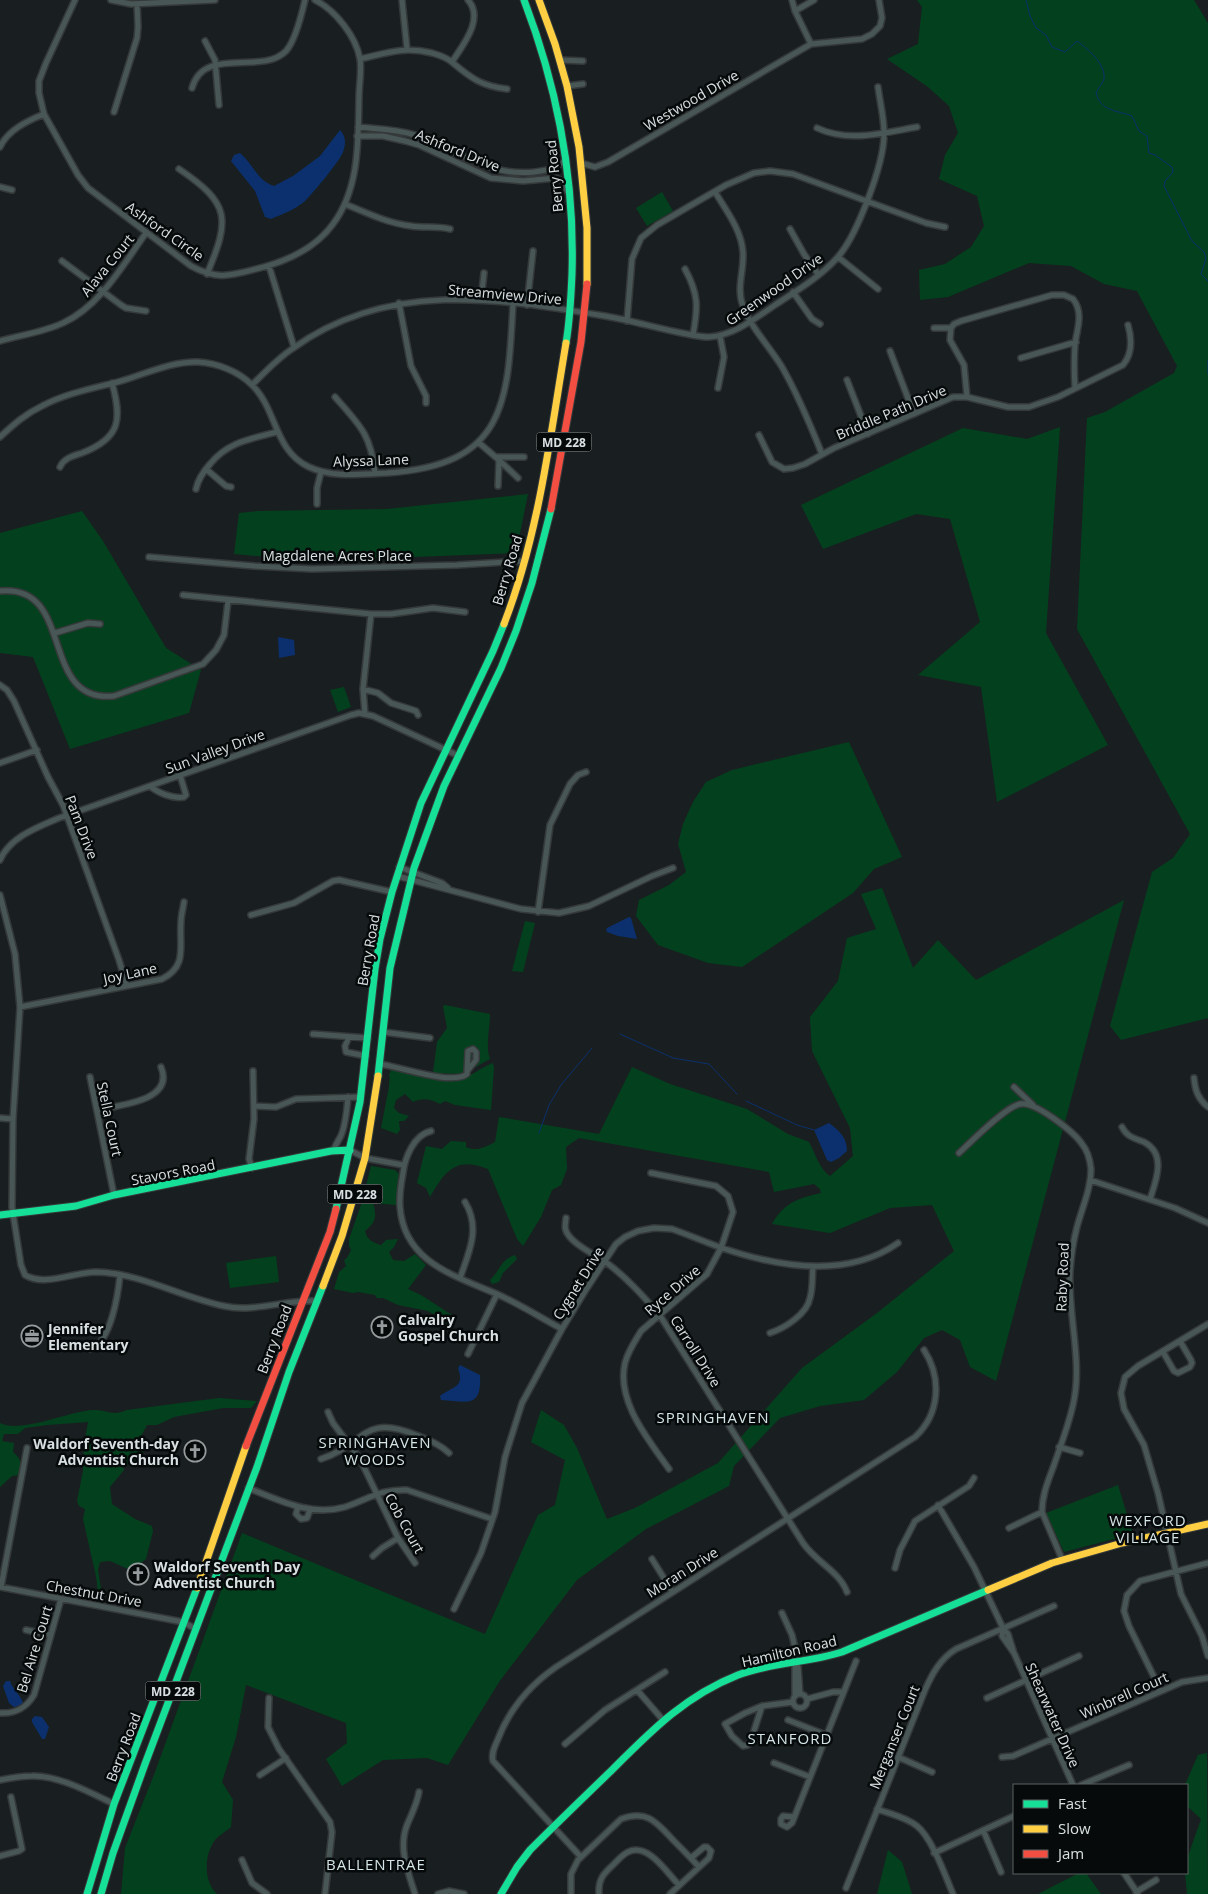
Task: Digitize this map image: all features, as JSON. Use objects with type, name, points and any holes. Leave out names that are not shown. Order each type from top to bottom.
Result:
[{"type":"main road","name":"Berry Road","points":[[87,1894],[114,1804],[183,1622],[244,1452],[330,1232],[361,1097],[375,969],[392,892],[421,803],[493,650],[510,608],[524,560],[542,484],[565,356],[570,311],[573,251],[571,197],[560,117],[539,39],[524,0]]},
{"type":"main road","name":"Berry Road","points":[[101,1894],[113,1853],[289,1372],[318,1301],[344,1229],[365,1158],[379,1064],[390,968],[412,876],[444,786],[516,631],[540,556],[554,499],[585,313],[587,228],[581,163],[568,86],[539,0]]},
{"type":"main road","name":"Stavors Road","points":[[0,1216],[76,1206],[114,1196],[334,1151],[350,1150]]},
{"type":"main road","name":"Hamilton Road","points":[[502,1894],[517,1867],[530,1850],[663,1720],[683,1704],[739,1675],[765,1666],[842,1652],[1062,1559],[1208,1524]]},
{"type":"street","name":"Ashford Circle","points":[[75,0],[41,74],[39,93],[44,114],[78,175],[88,188],[191,266],[207,274],[231,275],[270,266],[311,246],[330,228],[345,204],[354,178],[360,59],[341,21],[326,6],[315,0]]},
{"type":"street","points":[[111,0],[137,4],[214,0]]},
{"type":"street","points":[[192,88],[200,74],[216,64],[268,61],[283,54],[291,44],[305,0]]},
{"type":"street","points":[[402,0],[407,49]]},
{"type":"street","points":[[452,62],[466,42],[472,25],[473,11],[471,2],[468,0]]},
{"type":"street","points":[[792,0],[795,11],[811,44]]},
{"type":"street","points":[[795,11],[814,0]]},
{"type":"street","name":"Westwood Drive","points":[[581,163],[595,167],[608,162],[811,44],[862,39],[872,34],[880,26],[882,18],[879,0]]},
{"type":"street","points":[[114,112],[137,38],[137,4]]},
{"type":"street","points":[[205,41],[216,64],[219,105]]},
{"type":"street","points":[[360,59],[407,49],[437,55],[452,62],[478,82],[507,89]]},
{"type":"street","points":[[560,60],[583,61]]},
{"type":"street","points":[[568,86],[583,84]]},
{"type":"street","name":"Greenwood Drive","points":[[570,311],[627,320],[702,337],[720,336],[730,333],[750,322],[818,274],[838,257],[855,227],[879,170],[884,133],[878,87]]},
{"type":"street","points":[[0,147],[2,137],[44,114]]},
{"type":"street","name":"Ashford Drive","points":[[358,127],[390,129],[416,135],[471,162],[503,172],[521,173],[550,170],[559,166],[566,159]]},
{"type":"street","points":[[817,128],[828,133],[847,136],[884,133],[916,127]]},
{"type":"street","name":"Ashford Drive","points":[[357,136],[383,136],[419,145],[491,178],[522,182],[556,178],[563,182],[571,197]]},
{"type":"street","points":[[179,169],[209,190],[220,208],[223,226],[221,237],[207,274]]},
{"type":"street","points":[[627,320],[632,260],[638,243],[647,232],[748,175],[770,171],[793,174],[926,223],[945,228]]},
{"type":"street","points":[[0,187],[12,190]]},
{"type":"street","points":[[715,192],[737,230],[740,239],[743,253],[739,289],[742,304],[750,322],[794,389],[822,454]]},
{"type":"street","points":[[345,204],[390,222],[413,227],[450,229]]},
{"type":"street","points":[[790,229],[818,274]]},
{"type":"street","name":"Alava Court","points":[[0,341],[52,328],[86,308],[102,292],[146,233]]},
{"type":"street","points":[[527,305],[533,251]]},
{"type":"street","points":[[838,257],[878,289]]},
{"type":"street","points":[[62,261],[126,308],[146,311]]},
{"type":"street","points":[[270,266],[294,347]]},
{"type":"street","points":[[685,269],[697,299],[693,335]]},
{"type":"street","points":[[481,300],[484,273]]},
{"type":"street","points":[[793,292],[812,319],[820,324]]},
{"type":"street","points":[[934,328],[951,328],[961,321],[1059,294],[1071,298],[1077,305],[1079,323],[1076,342],[1075,388]]},
{"type":"street","name":"Streamview Drive","points":[[252,385],[275,362],[294,347],[351,316],[373,309],[429,299],[481,300],[570,311]]},
{"type":"street","points":[[400,303],[411,366],[426,396],[426,403]]},
{"type":"street","name":"Alyssa Lane","points":[[0,437],[17,421],[47,403],[172,365],[196,362],[221,366],[237,374],[252,385],[265,403],[277,432],[292,455],[306,466],[320,472],[347,475],[401,472],[438,466],[459,456],[478,442],[493,423],[504,398],[513,304]]},
{"type":"street","name":"Briddle Path Drive","points":[[759,435],[772,462],[784,469],[799,467],[822,454],[953,397],[967,397],[1008,408],[1019,408],[1042,403],[1117,368],[1127,360],[1132,340],[1128,325]]},
{"type":"street","points":[[951,328],[952,345],[963,362],[966,374],[967,397]]},
{"type":"street","points":[[718,388],[724,357],[720,336]]},
{"type":"street","points":[[1021,358],[1076,342]]},
{"type":"street","points":[[890,351],[914,414]]},
{"type":"street","points":[[846,380],[868,434]]},
{"type":"street","points":[[60,467],[66,459],[104,442],[114,429],[118,411],[112,383]]},
{"type":"street","points":[[335,397],[359,425],[369,441],[373,452],[375,473]]},
{"type":"street","points":[[196,489],[200,478],[217,455],[230,447],[277,432]]},
{"type":"street","points":[[478,442],[518,478]]},
{"type":"street","points":[[498,459],[524,457]]},
{"type":"street","points":[[498,459],[498,486]]},
{"type":"street","points":[[206,469],[226,486],[231,487]]},
{"type":"street","points":[[317,504],[320,472]]},
{"type":"street","name":"Magdalene Acres Place","points":[[149,557],[254,566],[312,568],[457,565],[524,560]]},
{"type":"street","points":[[0,591],[20,593],[35,602],[47,616],[69,675],[85,692],[102,697],[114,696],[203,664],[216,650],[224,635],[228,601]]},
{"type":"street","points":[[183,595],[371,614],[391,614],[433,608],[465,612]]},
{"type":"street","points":[[371,614],[363,689],[365,714],[459,756]]},
{"type":"street","points":[[55,634],[88,623],[100,624]]},
{"type":"street","name":"Pam Drive","points":[[0,685],[7,690],[14,701],[48,777],[60,799],[127,986]]},
{"type":"street","points":[[363,689],[378,693],[391,703],[416,712],[418,715]]},
{"type":"street","name":"Sun Valley Drive","points":[[0,860],[7,848],[21,837],[66,816],[332,720],[356,714],[365,714]]},
{"type":"street","points":[[0,763],[37,750]]},
{"type":"street","points":[[538,912],[550,826],[570,784],[578,775],[586,772]]},
{"type":"street","points":[[150,786],[154,790],[167,795],[178,798],[184,797],[186,795],[180,775]]},
{"type":"street","points":[[399,868],[412,876],[451,890],[538,912],[559,913],[589,906],[673,868]]},
{"type":"street","points":[[397,876],[412,876]]},
{"type":"street","points":[[251,915],[294,903],[333,881],[339,880],[392,892]]},
{"type":"street","points":[[0,896],[15,954],[20,1007],[12,1119],[13,1196],[16,1203],[14,1214],[21,1265],[25,1274],[31,1278],[49,1279],[77,1273],[96,1272],[120,1275],[210,1303],[235,1308],[303,1300],[318,1301]]},
{"type":"street","name":"Joy Lane","points":[[20,1007],[162,979],[171,975],[177,968],[181,949],[180,921],[184,902]]},
{"type":"street","points":[[383,1032],[430,1038]]},
{"type":"street","points":[[313,1034],[368,1038]]},
{"type":"street","points":[[349,1037],[345,1046],[346,1052],[366,1056]]},
{"type":"street","points":[[379,1064],[448,1078],[463,1077],[467,1074],[467,1070]]},
{"type":"street","points":[[98,1110],[155,1094],[162,1086],[164,1080],[161,1067]]},
{"type":"street","points":[[252,1168],[249,1159],[254,1106],[254,1071]]},
{"type":"street","name":"Stella Court","points":[[90,1077],[114,1196]]},
{"type":"street","points":[[1194,1078],[1195,1090],[1202,1102],[1208,1107]]},
{"type":"street","name":"Raby Road","points":[[1014,1087],[1035,1107],[1064,1127],[1083,1145],[1090,1160],[1090,1180],[1073,1242],[1070,1272],[1070,1302],[1076,1386],[1071,1414],[1046,1485],[1042,1512]]},
{"type":"street","points":[[334,1151],[344,1127],[348,1097]]},
{"type":"street","points":[[254,1106],[276,1107],[296,1099],[361,1097]]},
{"type":"street","points":[[959,1154],[1007,1111],[1022,1104],[1035,1107]]},
{"type":"street","points":[[0,1118],[12,1119]]},
{"type":"street","points":[[1122,1127],[1126,1134],[1147,1144],[1156,1156],[1158,1175],[1150,1199]]},
{"type":"street","points":[[431,1131],[419,1137],[409,1152],[404,1165],[400,1208],[401,1218],[408,1238],[414,1247],[431,1263],[445,1272],[497,1294],[562,1329]]},
{"type":"street","points":[[350,1150],[365,1158],[404,1165]]},
{"type":"street","name":"Ryce Drive","points":[[651,1173],[716,1186],[722,1190],[732,1203],[733,1212],[721,1248],[707,1274],[659,1314],[642,1331],[628,1353],[624,1370],[625,1388],[629,1404],[669,1469]]},
{"type":"street","points":[[1090,1180],[1150,1199],[1208,1223]]},
{"type":"street","points":[[460,1278],[473,1240],[473,1223],[469,1208],[465,1202]]},
{"type":"street","name":"Carroll Drive","points":[[566,1218],[564,1227],[569,1237],[629,1281],[659,1314],[811,1555],[837,1576],[843,1583],[846,1592]]},
{"type":"street","name":"Cygnet Drive","points":[[454,1609],[478,1560],[498,1504],[505,1456],[522,1403],[562,1329],[616,1244],[638,1231],[654,1228],[672,1229],[721,1248],[765,1260],[813,1267],[847,1264],[884,1252],[898,1243]]},
{"type":"street","points":[[770,1333],[784,1327],[805,1308],[810,1298],[813,1267]]},
{"type":"street","points":[[91,1349],[101,1342],[111,1320],[120,1275]]},
{"type":"street","points":[[468,1354],[497,1294]]},
{"type":"street","points":[[1208,1324],[1138,1366],[1125,1377],[1120,1393],[1124,1409],[1144,1445],[1158,1493],[1181,1594],[1202,1636],[1208,1656]]},
{"type":"street","points":[[1163,1352],[1174,1371],[1178,1373],[1190,1367],[1191,1360],[1180,1341]]},
{"type":"street","name":"Moran Drive","points":[[553,1828],[493,1761],[493,1750],[514,1707],[541,1678],[672,1591],[910,1440],[922,1430],[931,1415],[936,1388],[933,1370],[924,1350]]},
{"type":"street","name":"Cob Court","points":[[328,1412],[333,1423],[350,1443],[364,1467],[398,1538],[415,1563]]},
{"type":"street","points":[[321,1459],[335,1453],[379,1426],[393,1427],[442,1446],[449,1453]]},
{"type":"street","points":[[1060,1447],[1080,1453]]},
{"type":"street","points":[[1,1587],[27,1448]]},
{"type":"street","points":[[895,1568],[910,1527],[920,1516],[969,1486],[974,1478]]},
{"type":"street","points":[[248,1488],[310,1510],[343,1508],[376,1494],[407,1490],[492,1519]]},
{"type":"street","name":"Shearwater Drive","points":[[938,1506],[963,1547],[1003,1628],[1008,1634],[1026,1681],[1073,1784]]},
{"type":"street","points":[[298,1507],[296,1514],[301,1519],[306,1518],[310,1510]]},
{"type":"street","points":[[1009,1528],[1042,1512],[1062,1559]]},
{"type":"street","points":[[373,1556],[398,1538]]},
{"type":"street","points":[[652,1560],[672,1591]]},
{"type":"street","points":[[1159,1692],[1157,1683],[1129,1626],[1124,1605],[1130,1590],[1140,1581],[1208,1564]]},
{"type":"street","name":"Chestnut Drive","points":[[1,1587],[183,1622],[196,1629]]},
{"type":"street","name":"Bel Aire Court","points":[[0,1713],[18,1710],[30,1702],[34,1695],[61,1599]]},
{"type":"street","name":"Merganser Court","points":[[846,1888],[925,1690],[939,1664],[956,1649],[1054,1606]]},
{"type":"street","points":[[782,1613],[794,1641],[796,1706],[801,1708],[806,1704],[807,1699]]},
{"type":"street","points":[[26,1630],[51,1635]]},
{"type":"street","points":[[987,1698],[1079,1656]]},
{"type":"street","points":[[794,1817],[856,1661]]},
{"type":"street","points":[[565,1744],[604,1711],[665,1672]]},
{"type":"street","name":"Winbrell Court","points":[[1002,1757],[1014,1756],[1182,1682],[1208,1678]]},
{"type":"street","points":[[637,1690],[663,1720]]},
{"type":"street","points":[[807,1699],[826,1693],[843,1692]]},
{"type":"street","points":[[762,1706],[751,1740],[743,1746],[729,1732],[725,1724],[745,1712],[762,1706],[804,1695],[807,1699]]},
{"type":"street","points":[[269,1698],[268,1727],[286,1758],[330,1822],[332,1832],[325,1894]]},
{"type":"street","points":[[788,1720],[826,1734]]},
{"type":"street","points":[[898,1756],[932,1772]]},
{"type":"street","points":[[260,1775],[286,1758]]},
{"type":"street","points":[[774,1763],[810,1777]]},
{"type":"street","points":[[1083,1784],[1128,1765]]},
{"type":"street","points":[[0,1780],[22,1776],[41,1776],[68,1784],[114,1804]]},
{"type":"street","points":[[415,1894],[404,1857],[404,1842],[407,1826],[417,1805],[419,1792]]},
{"type":"street","points":[[0,1856],[22,1849],[11,1797]]},
{"type":"street","points":[[877,1809],[909,1821],[925,1834],[953,1894]]},
{"type":"street","points":[[571,1894],[571,1874],[573,1867],[581,1857],[621,1820],[638,1816],[649,1818],[658,1824],[700,1867]]},
{"type":"street","points":[[934,1853],[1013,1816]]},
{"type":"street","points":[[553,1828],[581,1857]]},
{"type":"street","points":[[983,1830],[1001,1872]]},
{"type":"street","points":[[670,1894],[711,1856],[709,1849],[704,1847],[691,1858]]},
{"type":"street","points":[[599,1894],[599,1882],[603,1874],[624,1854],[634,1850],[642,1850],[651,1855],[679,1885]]},
{"type":"street","points":[[242,1860],[252,1883],[267,1894]]},
{"type":"street","points":[[1125,1874],[1137,1893],[1156,1880]]},
{"type":"street","points":[[438,1894],[449,1891],[464,1894]]},
{"type":"green space","points":[[917,0],[1194,0],[1208,23],[1208,1018],[1121,1040],[1110,1026],[1152,872],[1173,858],[1190,834],[1077,629],[1087,418],[1105,412],[1174,373],[1177,366],[1137,291],[1104,284],[1071,266],[1029,263],[948,297],[920,300],[919,270],[945,264],[971,247],[984,226],[977,196],[939,179],[945,155],[958,133],[949,106],[928,87],[887,59],[918,44],[922,7]]},
{"type":"green space","points":[[662,192],[673,211],[647,226],[636,208]]},
{"type":"green space","points":[[1060,427],[1046,633],[1108,745],[997,802],[981,687],[918,675],[980,622],[950,519],[916,514],[823,549],[801,505],[963,428],[1027,439]]},
{"type":"green space","points":[[528,494],[516,553],[313,561],[234,554],[239,513],[387,509]]},
{"type":"green space","points":[[82,511],[103,541],[166,648],[201,670],[189,713],[70,749],[33,657],[0,653],[0,533]]},
{"type":"green space","points":[[344,687],[351,707],[338,712],[330,690]]},
{"type":"green space","points":[[849,742],[902,857],[874,869],[853,893],[742,967],[708,963],[658,945],[636,916],[639,900],[669,885],[686,872],[678,844],[683,824],[693,802],[706,782],[732,770]]},
{"type":"green space","points":[[882,888],[913,968],[938,940],[976,980],[1124,900],[996,1381],[970,1367],[960,1340],[942,1330],[924,1338],[897,1372],[864,1400],[820,1406],[780,1418],[734,1466],[729,1486],[646,1529],[577,1580],[499,1682],[448,1765],[427,1758],[383,1760],[342,1786],[326,1759],[347,1743],[346,1723],[246,1685],[236,1737],[222,1782],[233,1800],[231,1827],[214,1841],[207,1863],[208,1877],[217,1894],[121,1894],[125,1848],[155,1772],[242,1533],[485,1634],[538,1515],[555,1505],[565,1460],[531,1442],[541,1410],[564,1425],[577,1448],[607,1519],[635,1508],[718,1463],[802,1368],[877,1313],[954,1251],[932,1205],[890,1208],[830,1233],[772,1224],[781,1211],[792,1202],[821,1193],[820,1189],[814,1184],[774,1192],[769,1172],[579,1138],[566,1147],[567,1169],[561,1185],[552,1190],[541,1217],[523,1246],[517,1239],[488,1169],[468,1164],[453,1168],[441,1180],[430,1197],[426,1188],[417,1183],[426,1146],[442,1149],[451,1141],[466,1142],[466,1147],[470,1148],[485,1147],[495,1142],[499,1117],[599,1134],[632,1067],[670,1084],[747,1109],[788,1134],[809,1142],[821,1166],[830,1176],[853,1156],[850,1128],[812,1051],[810,1017],[838,981],[847,938],[876,929],[861,894]]},
{"type":"green space","points":[[525,921],[535,923],[523,972],[512,971]]},
{"type":"green space","points":[[443,1006],[490,1014],[488,1043],[490,1059],[463,1074],[433,1073],[437,1042],[447,1028]]},
{"type":"green space","points":[[493,1063],[491,1110],[455,1105],[445,1101],[440,1104],[426,1099],[413,1102],[405,1094],[396,1100],[394,1108],[399,1113],[409,1116],[404,1121],[399,1121],[400,1130],[397,1134],[381,1128],[391,1070],[449,1081],[463,1079]]},
{"type":"green space","points":[[371,1166],[395,1170],[399,1174],[396,1205],[373,1203],[375,1219],[365,1231],[367,1237],[381,1245],[386,1240],[398,1239],[389,1252],[393,1260],[404,1261],[415,1254],[426,1265],[408,1289],[455,1317],[443,1328],[435,1315],[428,1311],[398,1305],[383,1298],[377,1298],[375,1295],[334,1289],[339,1272],[346,1266],[344,1260],[351,1250],[349,1239],[362,1202]]},
{"type":"green space","points":[[515,1255],[517,1259],[503,1273],[499,1282],[492,1284],[490,1280],[503,1263]]},
{"type":"green space","points":[[276,1256],[279,1282],[230,1288],[226,1263]]},
{"type":"green space","points":[[219,1398],[257,1401],[251,1408],[223,1408],[174,1417],[157,1425],[147,1425],[139,1440],[144,1448],[143,1455],[145,1460],[143,1466],[124,1464],[124,1470],[110,1487],[112,1504],[135,1519],[152,1526],[153,1531],[146,1559],[141,1563],[134,1563],[128,1569],[110,1561],[100,1562],[98,1570],[102,1595],[99,1599],[96,1576],[83,1519],[85,1509],[79,1506],[77,1501],[83,1471],[84,1444],[88,1422],[25,1428],[18,1434],[4,1434],[2,1441],[14,1443],[13,1452],[21,1462],[21,1468],[20,1475],[12,1476],[0,1487],[0,1423],[9,1426],[20,1426],[83,1411],[98,1410],[117,1413],[127,1410]]},
{"type":"green space","points":[[1118,1485],[1133,1534],[1064,1552],[1046,1513]]},
{"type":"green space","points":[[1207,1753],[1208,1894],[1187,1894],[1185,1874],[1188,1874],[1188,1856],[1201,1819],[1188,1807],[1188,1784],[1185,1784],[1198,1755]]},
{"type":"green space","points":[[888,1850],[902,1862],[912,1894],[877,1894]]},
{"type":"green space","points":[[1077,1874],[1087,1874],[1101,1894],[1038,1894]]},
{"type":"water","points":[[340,130],[345,140],[343,152],[314,191],[305,201],[293,209],[271,219],[265,217],[255,191],[231,161],[234,155],[240,153],[263,180],[274,186],[293,176],[320,156]]},
{"type":"water","points":[[278,637],[294,640],[295,655],[279,658]]},
{"type":"water","points":[[629,917],[631,918],[637,939],[607,932],[606,929]]},
{"type":"water","points":[[829,1123],[842,1135],[846,1142],[847,1151],[831,1162],[827,1160],[814,1130]]},
{"type":"water","points":[[460,1365],[480,1375],[478,1394],[475,1399],[464,1402],[441,1400],[440,1396],[459,1383],[460,1375],[458,1368]]},
{"type":"water","points":[[6,1681],[10,1681],[22,1700],[23,1703],[20,1706],[14,1707],[9,1703],[3,1686]]},
{"type":"water","points":[[35,1716],[42,1717],[49,1727],[45,1739],[42,1739],[32,1722]]},
{"type":"waterway","points":[[1026,0],[1030,16],[1036,28],[1046,35],[1052,47],[1065,52],[1077,41],[1095,57],[1104,73],[1104,79],[1096,93],[1098,99],[1106,107],[1132,116],[1139,131],[1147,136],[1149,153],[1172,167],[1173,172],[1165,181],[1164,186],[1192,241],[1204,252],[1206,258],[1201,274],[1208,281]]},
{"type":"waterway","points":[[1208,360],[1208,374]]},
{"type":"waterway","points":[[620,1034],[673,1058],[709,1064],[737,1094]]},
{"type":"waterway","points":[[539,1133],[549,1105],[561,1085],[592,1048]]},
{"type":"waterway","points":[[746,1101],[797,1125],[814,1130]]},
{"type":"traffic: fast","points":[[524,0],[536,33],[555,101],[567,169],[571,204],[572,274],[566,343]]},
{"type":"traffic: fast","points":[[378,1076],[390,968],[414,868],[444,786],[501,668],[516,631],[532,583],[551,509]]},
{"type":"traffic: fast","points":[[336,1209],[360,1102],[375,969],[380,939],[392,892],[421,803],[504,624]]},
{"type":"traffic: fast","points":[[0,1215],[76,1206],[114,1195],[331,1151],[350,1150]]},
{"type":"traffic: fast","points":[[101,1894],[113,1853],[145,1764],[257,1467],[289,1372],[323,1286]]},
{"type":"traffic: fast","points":[[87,1894],[114,1804],[197,1588]]},
{"type":"traffic: fast","points":[[501,1894],[530,1850],[655,1728],[701,1693],[738,1675],[751,1671],[842,1652],[988,1590]]},
{"type":"traffic: slow","points":[[539,0],[555,44],[567,86],[579,147],[587,228],[587,284]]},
{"type":"traffic: slow","points":[[504,624],[516,590],[535,520],[549,449],[566,343]]},
{"type":"traffic: slow","points":[[323,1286],[342,1236],[365,1158],[378,1076]]},
{"type":"traffic: slow","points":[[197,1588],[246,1446]]},
{"type":"traffic: slow","points":[[988,1590],[1052,1563],[1122,1543],[1208,1524]]},
{"type":"traffic: jam","points":[[551,509],[581,342],[587,284]]},
{"type":"traffic: jam","points":[[246,1446],[330,1232],[336,1209]]},
{"type":"place","name":"Calvalry Gospel Church","points":[[382,1327]]},
{"type":"place","name":"Jennifer Elementary","points":[[32,1336]]},
{"type":"place","name":"Waldorf Seventh-day Adventist Church","points":[[195,1451]]},
{"type":"place","name":"Waldorf Seventh Day Adventist Church","points":[[138,1574]]},
{"type":"district","name":"SPRINGHAVEN","points":[[713,1417]]},
{"type":"district","name":"SPRINGHAVEN WOODS","points":[[375,1450]]},
{"type":"district","name":"WEXFORD VILLAGE","points":[[1148,1528]]},
{"type":"district","name":"STANFORD","points":[[790,1738]]},
{"type":"district","name":"BALLENTRAE","points":[[376,1864]]}]
